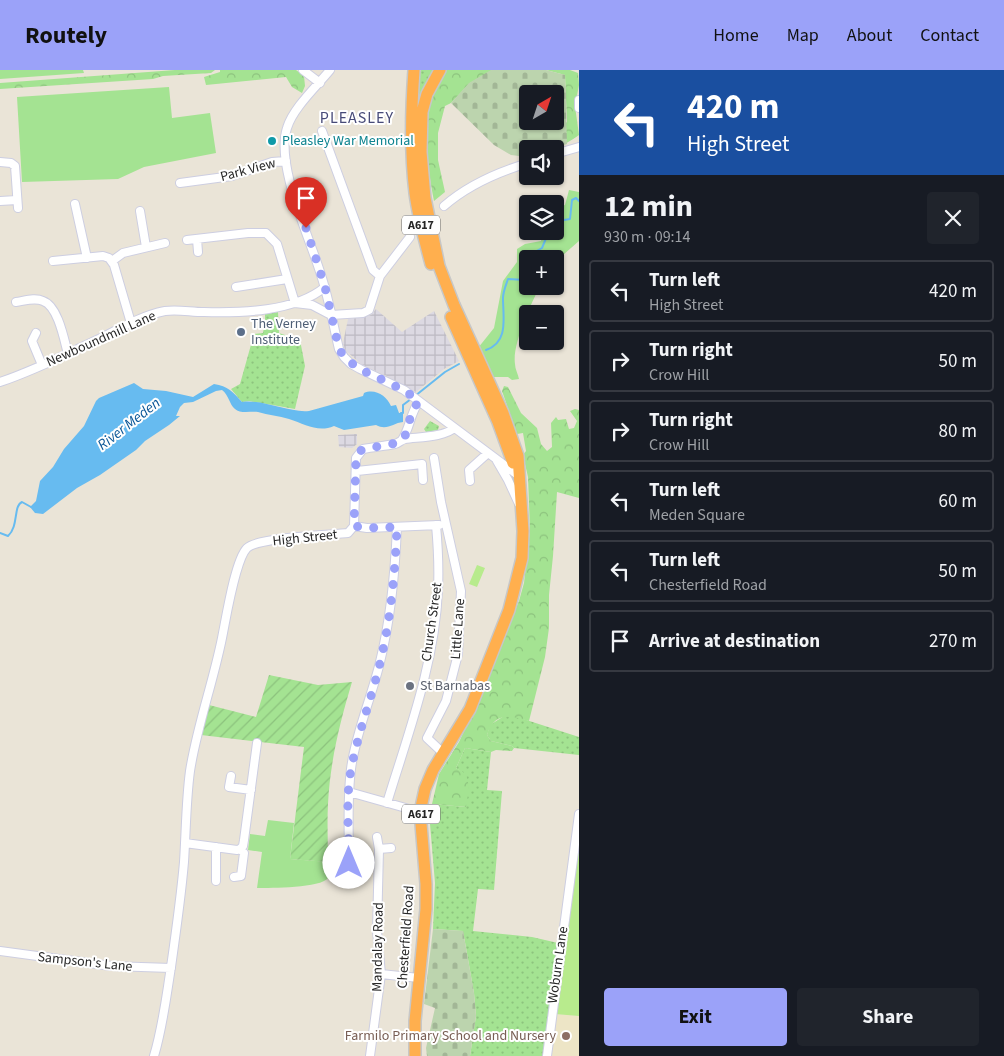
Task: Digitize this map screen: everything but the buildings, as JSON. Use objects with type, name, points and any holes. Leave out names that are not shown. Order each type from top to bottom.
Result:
[{"type":"highway","name":"A617","points":[[414,70],[411,118],[412,150],[415,192],[422,230],[434,272],[444,298],[498,422],[519,476]]},
{"type":"highway","name":"A617","points":[[440,70],[427,94],[422,112],[421,127],[425,198],[431,229],[440,266],[454,305],[510,432],[518,456],[519,476]]},
{"type":"highway","name":"Chesterfield Road","points":[[415,1056],[415,1021],[426,909],[420,812],[425,789],[443,753],[470,709],[509,610],[522,558],[523,513],[519,476]]},
{"type":"street","points":[[302,70],[320,83]]},
{"type":"street","points":[[330,70],[300,107],[287,128],[285,148],[293,195],[325,287],[331,315],[363,313],[369,310],[380,276],[410,238]]},
{"type":"street","points":[[579,100],[579,108]]},
{"type":"street","points":[[322,131],[368,259],[373,270],[380,276]]},
{"type":"street","points":[[564,151],[579,147]]},
{"type":"street","name":"Park View","points":[[184,183],[232,176],[272,162],[286,161]]},
{"type":"street","points":[[0,162],[11,163],[15,166],[17,204],[0,201]]},
{"type":"street","points":[[444,206],[474,184],[519,165]]},
{"type":"street","points":[[78,208],[88,258]]},
{"type":"street","points":[[139,216],[146,248]]},
{"type":"street","points":[[187,240],[248,233],[266,233],[277,244],[295,303]]},
{"type":"street","points":[[196,239],[198,252]]},
{"type":"street","points":[[112,261],[123,253],[164,244]]},
{"type":"street","points":[[53,262],[103,256],[109,258],[112,261],[131,323]]},
{"type":"street","points":[[241,284],[287,279]]},
{"type":"street","name":"Newboundmill Lane","points":[[0,382],[68,354],[131,323],[167,311],[228,312],[258,310],[295,303],[319,292],[325,287]]},
{"type":"street","points":[[16,302],[36,299],[50,305],[60,326],[68,354]]},
{"type":"street","name":"Newboundmill Lane","points":[[295,303],[312,305],[331,315]]},
{"type":"street","name":"Chesterfield Road","points":[[331,315],[339,349],[344,357],[360,369],[410,394],[519,476]]},
{"type":"street","points":[[36,333],[32,341],[42,365]]},
{"type":"street","points":[[402,440],[418,400]]},
{"type":"street","points":[[354,526],[356,458],[360,451],[397,443],[402,440],[423,438],[454,428]]},
{"type":"street","points":[[470,481],[469,470],[488,453]]},
{"type":"street","points":[[434,458],[446,524]]},
{"type":"street","name":"Chesterfield Road","points":[[496,460],[508,480],[523,513]]},
{"type":"street","points":[[357,471],[422,464],[423,480]]},
{"type":"street","name":"High Street","points":[[185,843],[187,794],[198,734],[243,554],[251,545],[276,540],[348,533],[354,526],[366,528],[446,524]]},
{"type":"street","name":"Little Lane","points":[[443,753],[427,738],[446,701],[458,654],[461,591],[446,524]]},
{"type":"street","name":"Church Street","points":[[387,802],[420,694],[432,642],[438,592],[439,558],[436,525]]},
{"type":"street","points":[[349,863],[351,766],[380,663],[390,612],[395,573],[397,527]]},
{"type":"street","points":[[154,1056],[165,1010],[181,894],[185,843],[237,850],[243,846],[257,743]]},
{"type":"street","points":[[231,776],[229,787],[251,790]]},
{"type":"street","points":[[349,792],[420,812]]},
{"type":"street","name":"Woburn Lane","points":[[547,1056],[579,814]]},
{"type":"street","name":"Mandalay Road","points":[[370,1056],[381,974],[377,930],[379,849],[377,837]]},
{"type":"street","points":[[216,847],[216,881]]},
{"type":"street","points":[[379,849],[392,848]]},
{"type":"street","points":[[234,877],[241,876],[244,852],[240,849]]},
{"type":"street","name":"Sampson's Lane","points":[[0,952],[111,966],[171,968]]},
{"type":"street","points":[[381,974],[419,978]]},
{"type":"shaded area","points":[[376,309],[402,332],[434,311],[459,361],[444,369],[416,392],[361,364],[345,350],[343,343],[348,319],[371,315]]},
{"type":"shaded area","points":[[357,434],[357,444],[352,448],[339,447],[338,435]]},
{"type":"shaded area","name":"Farmilo Primary School and Nursery","points":[[555,1014],[579,1016],[579,1056],[550,1056]]},
{"type":"green space","points":[[0,70],[83,70],[84,73],[0,79]]},
{"type":"green space","points":[[175,70],[215,70],[211,73],[163,76],[153,79],[0,89],[0,83]]},
{"type":"green space","points":[[220,70],[296,70],[304,76],[305,86],[302,93],[292,87],[286,77],[206,85],[204,77],[220,72]]},
{"type":"green space","points":[[420,70],[435,70],[429,78],[417,112]]},
{"type":"green space","points":[[446,70],[493,70],[470,83],[451,103],[445,106],[438,133],[438,160],[445,192],[434,201],[427,151],[428,116],[437,84]]},
{"type":"green space","points":[[491,70],[546,70],[565,75],[567,144],[564,145],[564,140],[519,140],[519,156],[511,155],[494,145],[451,103],[469,83]]},
{"type":"green space","points":[[546,70],[570,70],[578,73],[579,85],[575,106],[579,135],[564,144],[564,140],[542,140],[556,130],[564,130],[564,124],[567,122],[565,75]]},
{"type":"green space","points":[[169,87],[172,118],[210,113],[216,153],[144,167],[118,179],[22,182],[17,97]]},
{"type":"green space","points":[[569,190],[579,192],[579,241],[564,254],[564,250],[519,250],[519,295],[536,295],[531,305],[519,305],[519,335],[516,346],[515,366],[519,379],[512,380],[508,377],[493,377],[478,348],[494,328],[503,281],[517,262],[517,249],[525,244],[541,240],[564,240],[565,205]]},
{"type":"green space","points":[[278,312],[279,333],[300,340],[305,366],[295,409],[249,401],[242,402],[231,389],[240,384],[254,334],[263,333],[265,314]]},
{"type":"green space","points":[[504,386],[508,387],[521,413],[537,428],[541,444],[547,451],[552,447],[551,423],[556,417],[558,420],[566,419],[569,429],[574,428],[577,421],[570,411],[579,410],[579,498],[557,492],[549,595],[549,628],[545,657],[529,721],[515,717],[503,717],[494,722],[490,728],[487,735],[491,741],[512,746],[514,748],[512,751],[496,750],[491,752],[465,748],[456,768],[466,774],[469,787],[466,807],[432,804],[439,774],[459,742],[468,723],[519,601],[524,583],[530,530],[528,477],[523,455],[526,451],[523,433],[517,434],[502,391]]},
{"type":"green space","points":[[430,421],[439,426],[438,430],[426,432],[424,429]]},
{"type":"green space","points":[[477,565],[485,568],[477,587],[469,584]]},
{"type":"green space","points":[[269,675],[318,685],[352,682],[333,757],[329,788],[328,862],[290,859],[304,747],[201,735],[209,705],[256,717]]},
{"type":"green space","points":[[504,716],[514,716],[579,737],[579,755],[514,748],[491,741],[487,735],[490,725]]},
{"type":"green space","points":[[465,748],[491,752],[487,790],[502,791],[494,890],[478,889],[473,931],[532,937],[558,943],[544,1056],[470,1056],[476,1016],[474,993],[463,931],[433,929],[435,883],[430,824],[432,804],[466,807],[466,775],[456,768]]},
{"type":"green space","points":[[268,820],[294,823],[290,859],[330,862],[328,878],[316,884],[306,886],[257,888],[262,852],[248,850],[250,834],[265,836]]},
{"type":"green space","points":[[579,836],[579,1016],[555,1014]]},
{"type":"green space","points":[[433,929],[463,931],[474,993],[476,1016],[470,1056],[427,1056],[426,1048],[435,1008],[424,1004]]},
{"type":"water","points":[[134,383],[143,389],[166,391],[193,397],[214,384],[230,390],[242,402],[259,402],[301,411],[309,411],[363,396],[364,393],[376,392],[384,396],[391,406],[396,405],[399,413],[403,413],[403,422],[383,427],[376,425],[344,430],[334,426],[322,429],[258,412],[237,411],[222,390],[216,391],[193,402],[184,403],[176,416],[180,416],[145,441],[136,450],[100,475],[77,488],[43,514],[35,513],[30,507],[36,501],[40,481],[84,426],[96,401]]},
{"type":"waterway","name":"River Meden","points":[[564,220],[570,219],[572,200],[576,198],[579,201]]},
{"type":"waterway","name":"River Meden","points":[[538,250],[542,248],[545,240]]},
{"type":"waterway","name":"River Meden","points":[[486,350],[493,346],[501,335],[504,321],[503,296],[508,279],[519,280]]},
{"type":"waterway","name":"River Meden","points":[[415,396],[445,372],[459,364]]},
{"type":"waterway","name":"River Meden","points":[[401,413],[403,413],[403,405],[411,399]]},
{"type":"waterway","name":"River Meden","points":[[0,533],[8,536],[11,532],[14,527],[19,504],[22,502],[31,507]]},
{"type":"place","name":"Pleasley War Memorial","points":[[272,141]]},
{"type":"place","name":"The Verney Institute","points":[[241,332]]},
{"type":"place","name":"St Barnabas","points":[[410,686]]},
{"type":"place","name":"Farmilo Primary School and Nursery","points":[[566,1036]]},
{"type":"district","name":"PLEASLEY","points":[[357,118]]},
{"type":"route","points":[[306,228],[325,287],[339,349],[344,357],[351,364],[404,390],[419,401],[412,411],[406,434],[402,440],[397,443],[364,449],[360,451],[356,458],[354,526],[360,528],[397,527],[395,573],[390,612],[380,663],[351,766],[349,863]]}]
